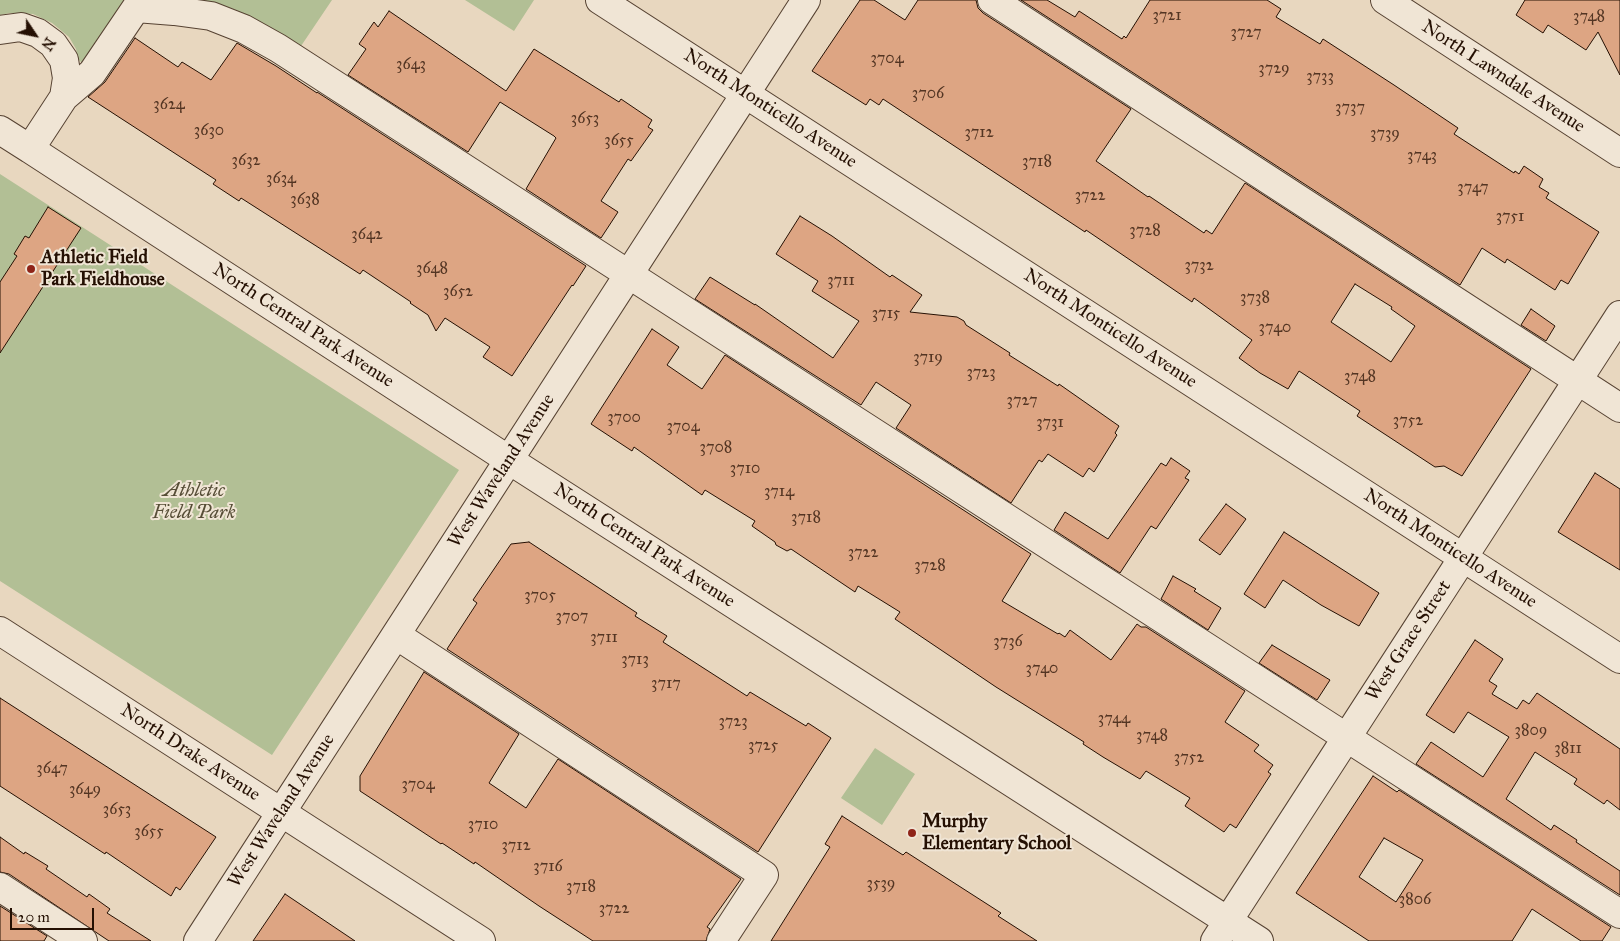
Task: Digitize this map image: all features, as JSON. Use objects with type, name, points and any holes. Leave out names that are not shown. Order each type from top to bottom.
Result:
[{"type":"street","name":"West Waveland Avenue","points":[[198,941],[806,0]]},
{"type":"street","points":[[992,0],[1620,408]]},
{"type":"street","name":"North Lawndale Avenue","points":[[1385,0],[1620,153]]},
{"type":"street","name":"North Monticello Avenue","points":[[616,4],[746,93],[1620,659]]},
{"type":"street","points":[[30,149],[64,96],[92,72],[136,8],[211,16],[244,29],[278,48],[1620,914]]},
{"type":"street","points":[[0,30],[20,27],[38,32],[53,44],[64,60],[67,78],[64,96]]},
{"type":"street","name":"North Central Park Avenue","points":[[0,130],[509,460],[1221,931],[1259,941]]},
{"type":"street","name":"West Grace Street","points":[[1221,931],[1620,315]]},
{"type":"street","name":"North Drake Avenue","points":[[0,631],[482,941]]},
{"type":"street","points":[[396,635],[764,875],[721,941]]},
{"type":"street","points":[[0,887],[83,941]]},
{"type":"green space","points":[[0,0],[127,0],[85,63],[78,59],[76,49],[69,37],[52,23],[33,14],[10,13],[0,15]]},
{"type":"green space","points":[[179,0],[332,0],[299,49],[234,9]]},
{"type":"green space","points":[[465,0],[534,0],[514,31]]},
{"type":"green space","name":"Athletic Field Park","points":[[0,174],[459,470],[272,755],[0,581]]},
{"type":"green space","points":[[875,748],[915,774],[882,825],[841,798]]},
{"type":"building","points":[[860,0],[874,0],[905,20],[918,0],[976,0],[978,8],[983,13],[1131,109],[1096,161],[1148,197],[1204,233],[1206,230],[1212,234],[1245,183],[1531,369],[1462,476],[1444,466],[1435,467],[1357,416],[1360,411],[1299,371],[1288,389],[1260,373],[1239,358],[1252,340],[1194,298],[1192,302],[1086,230],[1085,232],[883,99],[879,105],[870,99],[866,105],[812,71]],"holes":[[[1355,284],[1392,307],[1391,309],[1415,326],[1391,362],[1331,322]]]},
{"type":"building","points":[[1021,0],[1047,0],[1075,17],[1079,11],[1122,39],[1124,36],[1126,38],[1150,0],[1267,0],[1281,9],[1276,17],[1320,44],[1323,39],[1394,85],[1458,128],[1454,134],[1514,173],[1515,171],[1519,174],[1524,166],[1543,179],[1539,187],[1549,193],[1546,198],[1599,232],[1568,284],[1561,280],[1555,290],[1507,259],[1505,263],[1482,248],[1460,285]]},
{"type":"building","points":[[1525,0],[1620,0],[1620,75],[1598,32],[1586,50],[1548,25],[1543,33],[1516,15]]},
{"type":"building","points":[[389,11],[506,91],[534,49],[619,102],[621,99],[652,120],[648,127],[653,130],[631,161],[628,159],[601,201],[618,212],[601,238],[526,189],[556,138],[554,136],[500,102],[468,152],[348,75],[366,49],[359,44],[374,22],[378,27]]},
{"type":"building","points":[[135,38],[178,67],[182,62],[211,80],[237,43],[317,92],[586,266],[512,376],[483,357],[490,347],[445,318],[436,331],[428,315],[411,302],[363,270],[360,274],[241,198],[239,201],[213,184],[216,180],[88,97],[105,82]]},
{"type":"building","name":"Athletic Field Park Fieldhouse","points":[[48,207],[81,228],[0,353],[0,282],[17,256],[14,254],[25,236],[29,238]]},
{"type":"building","points":[[800,216],[890,277],[892,275],[922,295],[910,312],[957,317],[964,321],[966,325],[1010,353],[1009,355],[1058,386],[1059,384],[1119,426],[1115,433],[1117,435],[1094,472],[1089,468],[1083,477],[1048,454],[1042,462],[1039,460],[1011,503],[896,428],[911,405],[876,382],[861,405],[695,299],[710,277],[755,304],[833,358],[859,321],[812,291],[818,281],[776,254]]},
{"type":"building","points":[[1531,309],[1555,326],[1546,341],[1521,325]]},
{"type":"building","points":[[652,329],[679,347],[667,365],[702,389],[725,355],[1031,554],[1002,601],[1065,637],[1070,630],[1111,660],[1137,624],[1141,627],[1146,627],[1245,691],[1225,722],[1259,745],[1254,751],[1273,765],[1268,772],[1271,774],[1236,828],[1230,824],[1224,832],[1185,806],[1190,798],[1146,771],[1140,779],[1103,757],[1083,744],[1084,742],[996,687],[895,619],[900,612],[858,586],[855,592],[791,549],[787,551],[776,545],[775,542],[752,526],[755,521],[705,490],[702,495],[634,447],[632,451],[591,424]]},
{"type":"building","points":[[1171,458],[1190,471],[1185,478],[1189,480],[1156,529],[1151,526],[1120,573],[1054,530],[1065,512],[1108,539],[1161,463],[1166,466]]},
{"type":"building","points":[[1595,473],[1620,489],[1620,570],[1558,532]]},
{"type":"building","points":[[1226,504],[1246,519],[1220,555],[1199,540]]},
{"type":"building","points":[[1284,532],[1379,593],[1359,626],[1321,605],[1283,580],[1265,608],[1244,594]]},
{"type":"building","points":[[529,542],[637,613],[635,616],[667,636],[663,642],[747,696],[750,692],[806,726],[808,723],[831,738],[758,852],[447,649],[477,603],[473,600],[511,544]]},
{"type":"building","points":[[1173,576],[1196,589],[1194,591],[1221,608],[1208,630],[1161,599]]},
{"type":"building","points":[[1475,640],[1503,659],[1489,681],[1497,686],[1492,694],[1517,709],[1523,700],[1529,704],[1537,693],[1620,749],[1620,810],[1607,800],[1604,804],[1574,784],[1577,779],[1535,752],[1506,799],[1551,830],[1554,825],[1620,871],[1620,895],[1416,764],[1431,742],[1483,777],[1509,737],[1468,712],[1454,733],[1426,715]]},
{"type":"building","points":[[1272,645],[1330,680],[1317,700],[1259,663]]},
{"type":"building","points":[[424,672],[519,734],[489,783],[526,808],[558,759],[741,879],[707,927],[710,929],[706,941],[593,941],[475,862],[474,864],[441,844],[360,791],[360,776]]},
{"type":"building","points":[[0,698],[216,837],[180,890],[176,887],[171,896],[106,852],[105,854],[0,786]]},
{"type":"building","points":[[1373,776],[1397,792],[1399,790],[1611,927],[1602,941],[1581,941],[1532,909],[1512,941],[1369,941],[1296,893]],"holes":[[[1384,838],[1423,860],[1396,902],[1359,877]]]},
{"type":"building","points":[[842,816],[903,855],[906,852],[1001,913],[998,916],[1037,941],[771,941],[830,847],[825,844]]},
{"type":"building","points":[[0,837],[24,854],[25,852],[48,866],[46,869],[87,897],[89,894],[110,909],[107,913],[151,941],[109,941],[9,874],[0,872]]},
{"type":"building","points":[[285,894],[355,941],[253,941]]},
{"type":"building","points":[[0,906],[47,936],[44,941],[0,941]]},
{"type":"place","name":"Athletic Field Park Fieldhouse","points":[[31,269]]},
{"type":"place","name":"Murphy Elementary School","points":[[912,833]]}]
